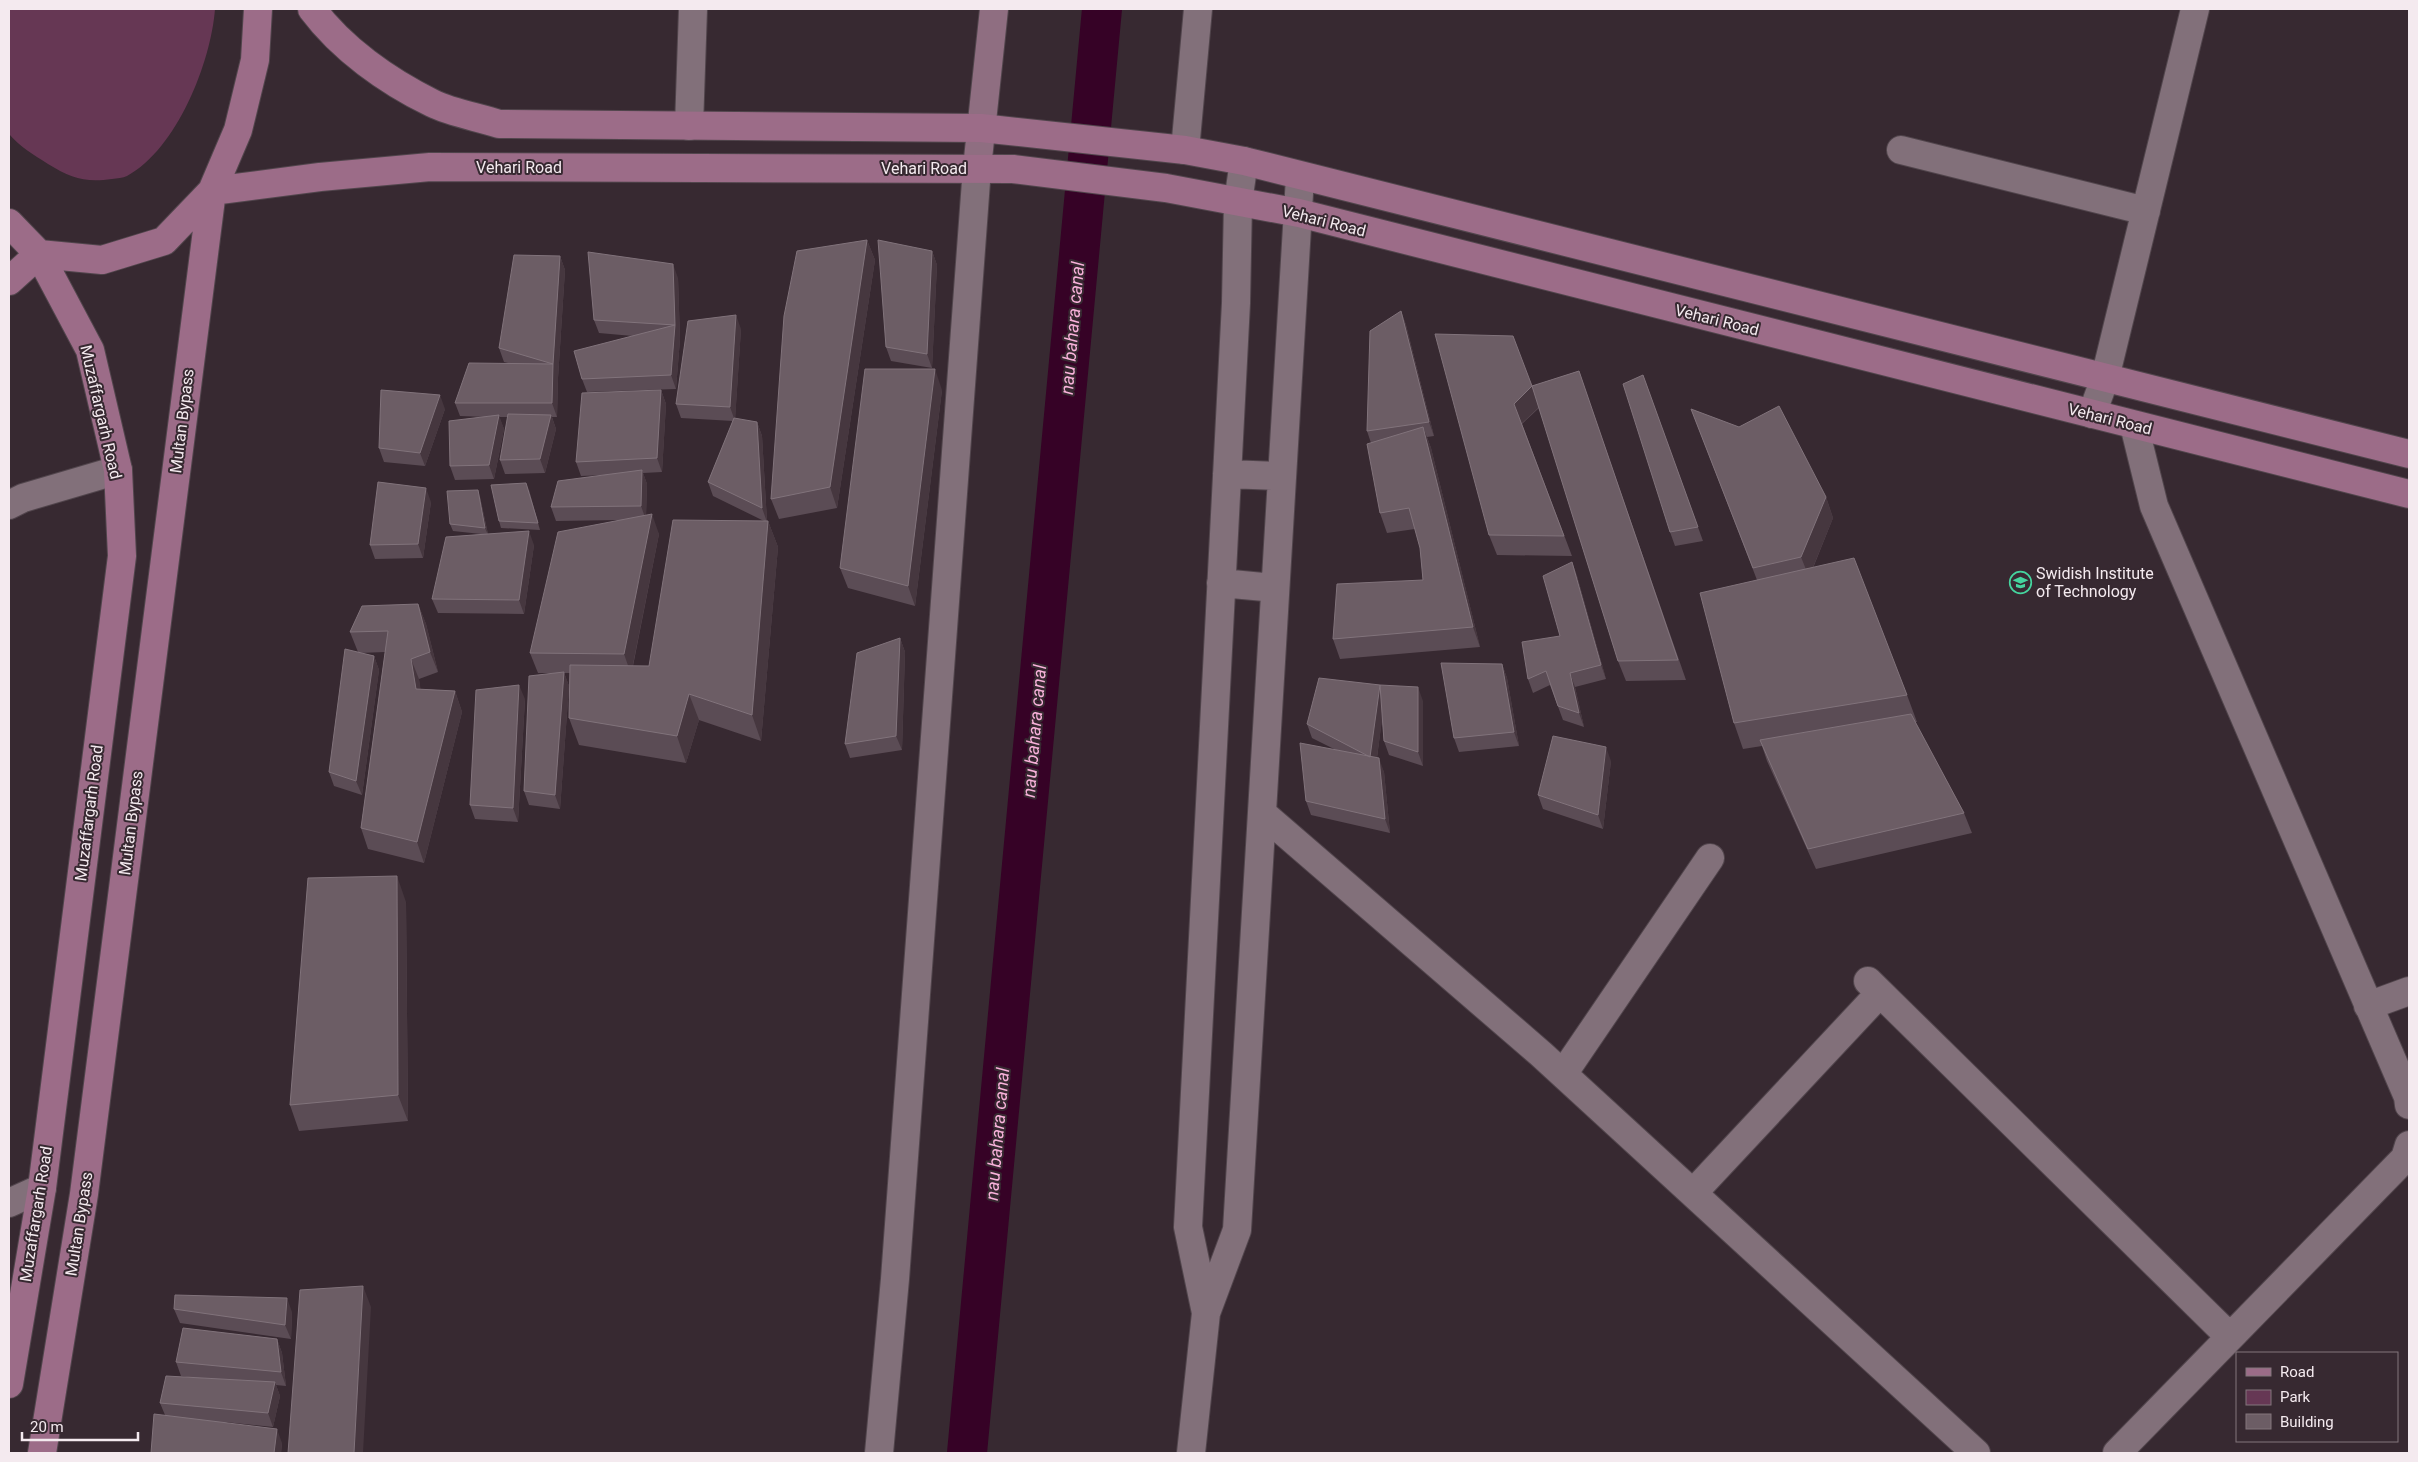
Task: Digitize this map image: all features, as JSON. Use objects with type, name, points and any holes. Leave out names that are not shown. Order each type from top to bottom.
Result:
[{"type":"main road","points":[[9,281],[39,254],[102,260],[164,241],[212,191],[238,130],[254,60],[258,9]]},
{"type":"main road","points":[[312,9],[324,25],[373,69],[434,104],[499,124],[981,128],[1177,149],[1244,161],[1300,177],[2409,454]]},
{"type":"main road","name":"Vehari Road","points":[[212,191],[320,177],[430,166],[1013,169],[1166,188],[1299,213],[2409,494]]},
{"type":"main road","name":"Multan Bypass","points":[[42,1453],[84,1194],[212,191]]},
{"type":"main road","name":"Muzaffargarh Road","points":[[9,223],[39,254],[90,350],[118,470],[122,556],[42,1188],[9,1384]]},
{"type":"street","points":[[689,126],[693,9]]},
{"type":"street","points":[[879,1453],[895,1279],[977,168],[994,9]]},
{"type":"street","points":[[1177,149],[1198,9]]},
{"type":"street","points":[[2092,414],[2105,378],[2195,9]]},
{"type":"street","points":[[1901,150],[2146,211]]},
{"type":"street","points":[[1206,1312],[1188,1227],[1227,474],[1238,202],[1244,161]]},
{"type":"street","points":[[1191,1453],[1206,1312],[1237,1230],[1300,177]]},
{"type":"street","points":[[2134,425],[2154,506],[2409,1105]]},
{"type":"street","points":[[9,505],[23,498],[118,470]]},
{"type":"street","points":[[1227,474],[1282,476]]},
{"type":"street","points":[[1221,583],[1275,588]]},
{"type":"street","points":[[1262,813],[1564,1074],[1976,1453]]},
{"type":"street","points":[[1564,1074],[1710,858]]},
{"type":"street","points":[[1693,1193],[1874,987],[2230,1337]]},
{"type":"street","points":[[2368,1006],[2409,991]]},
{"type":"street","points":[[2117,1453],[2405,1158],[2409,1145]]},
{"type":"street","points":[[9,1203],[42,1188]]},
{"type":"green space","points":[[9,9],[215,9],[207,54],[199,78],[176,125],[161,146],[145,163],[127,176],[102,180],[86,180],[56,169],[27,150],[9,134]]},
{"type":"building","points":[[867,240],[830,487],[771,499],[784,316],[797,251]]},
{"type":"building","points":[[878,240],[932,251],[927,354],[886,347]]},
{"type":"building","points":[[588,252],[673,264],[675,325],[594,320]]},
{"type":"building","points":[[514,255],[560,256],[553,364],[499,348]]},
{"type":"building","points":[[1401,311],[1429,422],[1367,431],[1370,331]]},
{"type":"building","points":[[736,315],[730,407],[676,404],[688,321]]},
{"type":"building","points":[[675,325],[671,375],[582,379],[574,351]]},
{"type":"building","points":[[1435,334],[1513,336],[1532,386],[1514,404],[1564,536],[1489,535]]},
{"type":"building","points":[[469,363],[553,364],[552,403],[455,403]]},
{"type":"building","points":[[865,369],[935,369],[908,586],[840,568]]},
{"type":"building","points":[[1579,371],[1678,660],[1618,661],[1532,386]]},
{"type":"building","points":[[1643,375],[1698,527],[1670,532],[1623,384]]},
{"type":"building","points":[[381,390],[440,395],[420,453],[379,448]]},
{"type":"building","points":[[661,390],[657,458],[576,462],[582,393]]},
{"type":"building","points":[[1779,406],[1826,497],[1801,557],[1753,568],[1691,409],[1739,427]]},
{"type":"building","points":[[508,414],[551,415],[540,459],[500,460]]},
{"type":"building","points":[[499,415],[489,465],[450,466],[449,421]]},
{"type":"building","points":[[734,418],[757,422],[762,508],[708,482]]},
{"type":"building","points":[[1423,427],[1473,627],[1333,639],[1337,584],[1423,580],[1420,548],[1409,508],[1380,513],[1367,444]]},
{"type":"building","points":[[642,470],[641,506],[551,507],[558,481]]},
{"type":"building","points":[[378,482],[426,488],[418,544],[370,545]]},
{"type":"building","points":[[526,483],[538,523],[499,521],[491,485]]},
{"type":"building","points":[[478,490],[485,528],[450,524],[447,491]]},
{"type":"building","points":[[652,514],[624,654],[530,653],[558,532]]},
{"type":"building","points":[[673,520],[768,521],[752,715],[689,694],[677,736],[569,718],[570,665],[649,666]]},
{"type":"building","points":[[529,531],[519,600],[432,599],[446,537]]},
{"type":"building","points":[[1854,558],[1907,695],[1734,723],[1700,593]]},
{"type":"building","points":[[1572,562],[1601,665],[1570,673],[1579,713],[1558,706],[1546,671],[1528,679],[1522,642],[1560,636],[1543,576]]},
{"type":"building","points":[[418,604],[430,652],[411,659],[416,689],[455,691],[417,842],[361,828],[388,631],[350,632],[362,606]]},
{"type":"building","points":[[900,638],[896,736],[845,744],[857,653]]},
{"type":"building","points":[[345,649],[374,656],[356,781],[329,772]]},
{"type":"building","points":[[1441,663],[1502,664],[1514,732],[1454,738]]},
{"type":"building","points":[[564,672],[555,795],[524,791],[529,676]]},
{"type":"building","points":[[1319,678],[1380,685],[1370,757],[1307,724]]},
{"type":"building","points":[[519,685],[513,808],[470,805],[476,690]]},
{"type":"building","points":[[1380,685],[1418,687],[1418,752],[1384,741]]},
{"type":"building","points":[[1911,714],[1964,813],[1808,849],[1760,740]]},
{"type":"building","points":[[1553,736],[1606,747],[1598,815],[1538,795]]},
{"type":"building","points":[[1300,743],[1379,758],[1385,819],[1306,801]]},
{"type":"building","points":[[397,876],[398,1095],[290,1105],[308,878]]},
{"type":"building","points":[[363,1286],[354,1453],[288,1453],[300,1290]]},
{"type":"building","points":[[175,1295],[287,1298],[285,1325],[174,1309]]},
{"type":"building","points":[[183,1328],[277,1339],[281,1372],[176,1362]]},
{"type":"building","points":[[166,1376],[275,1382],[268,1413],[160,1403]]},
{"type":"building","points":[[154,1414],[277,1429],[274,1453],[151,1453]]},
{"type":"waterway","name":"nau bahara canal","points":[[967,1453],[1102,9]]},
{"type":"place","name":"Swidish Institute of Technology","points":[[2020,582]]}]
